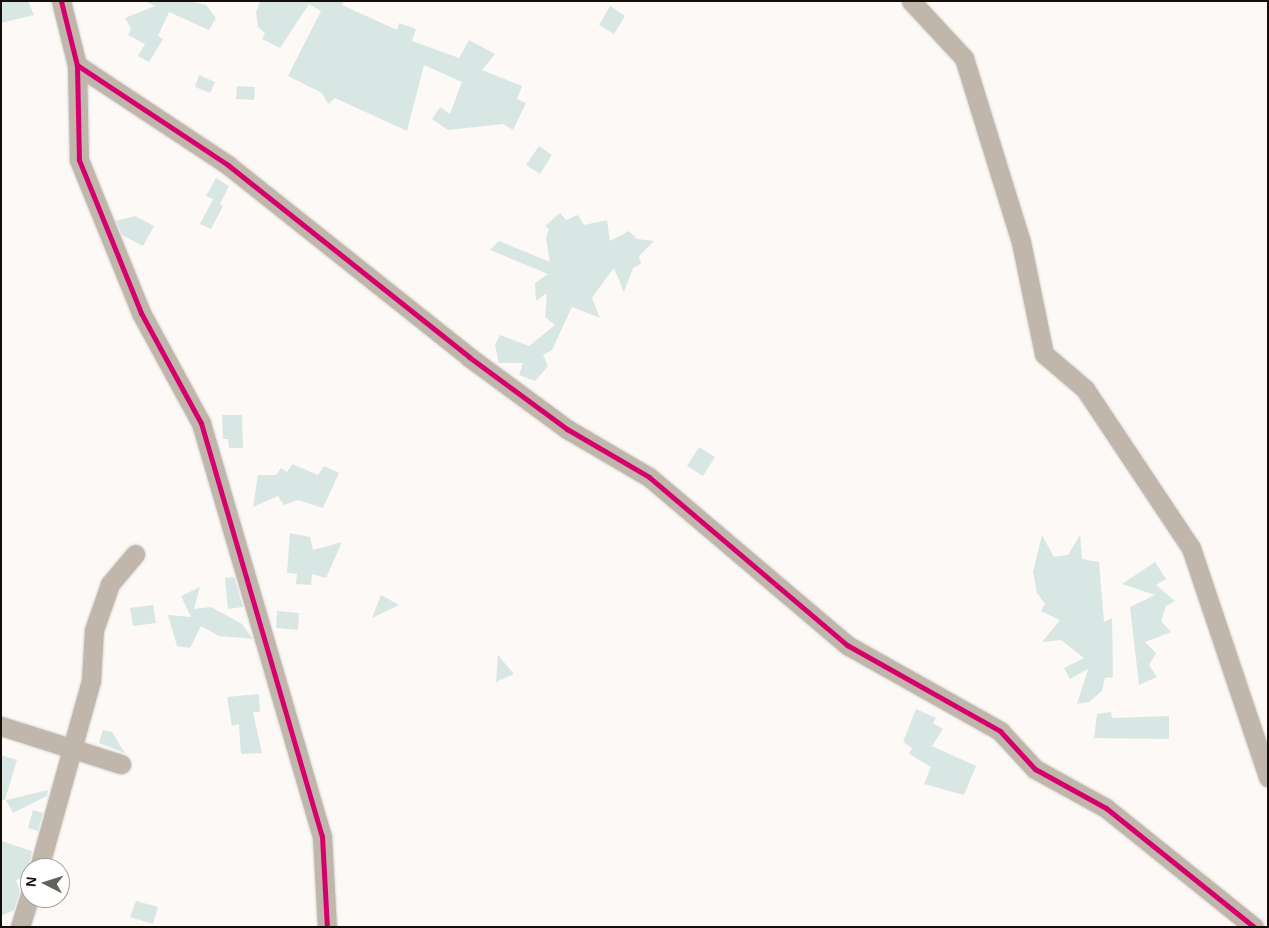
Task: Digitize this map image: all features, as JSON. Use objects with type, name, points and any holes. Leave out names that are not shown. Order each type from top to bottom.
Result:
[{"type":"street","points":[[61,1],[77,65],[80,160],[141,313],[201,423],[322,836],[327,927]]},
{"type":"street","points":[[911,1],[964,58],[1021,242],[1044,354],[1085,389],[1191,548],[1268,777]]},
{"type":"street","points":[[77,65],[228,164],[469,357],[567,429],[649,477],[847,645],[1000,731],[1035,770],[1106,808],[1254,927]]},
{"type":"street","points":[[42,858],[75,748],[90,680],[94,630],[110,584],[135,554]]},
{"type":"street","points":[[1,726],[121,764]]},
{"type":"street","points":[[20,927],[26,908]]},
{"type":"building","points":[[1,1],[28,1],[34,15],[1,23]]},
{"type":"building","points":[[144,1],[189,1],[206,5],[216,18],[209,30],[169,12],[158,36],[163,39],[149,62],[138,56],[145,44],[128,35],[131,29],[125,18],[155,6]]},
{"type":"building","points":[[260,1],[345,1],[342,5],[397,30],[399,23],[416,29],[412,41],[459,58],[469,40],[495,54],[482,70],[522,86],[517,99],[526,103],[513,130],[503,124],[448,130],[432,119],[440,107],[450,114],[462,82],[424,65],[407,131],[335,98],[328,104],[322,93],[288,76],[321,11],[309,4],[280,48],[262,39],[265,33],[258,27],[256,12]]},
{"type":"building","points":[[610,6],[625,16],[614,34],[599,25]]},
{"type":"building","points":[[199,75],[215,82],[210,93],[195,87]]},
{"type":"building","points":[[237,86],[255,87],[254,100],[236,99]]},
{"type":"building","points":[[539,146],[552,155],[540,174],[526,165]]},
{"type":"building","points":[[216,178],[229,186],[220,204],[213,200],[223,206],[211,229],[200,224],[213,199],[206,196]]},
{"type":"building","points":[[560,213],[566,220],[578,215],[584,225],[607,220],[610,241],[629,231],[637,239],[654,241],[639,256],[641,264],[633,268],[624,292],[614,268],[599,288],[592,298],[600,318],[572,307],[552,350],[543,355],[548,366],[535,381],[519,375],[523,363],[499,363],[495,345],[500,335],[529,346],[555,325],[545,317],[547,293],[536,301],[535,283],[548,274],[490,250],[499,241],[550,262],[546,238],[549,229],[545,226]]},
{"type":"building","points":[[135,216],[154,226],[143,246],[122,235],[116,221]]},
{"type":"building","points":[[222,415],[242,415],[243,448],[229,448],[228,439],[223,439]]},
{"type":"building","points":[[699,447],[715,457],[703,476],[687,466]]},
{"type":"building","points":[[292,464],[318,475],[324,466],[339,473],[323,508],[298,500],[284,505],[278,496],[253,507],[258,475],[276,475],[281,468],[287,472]]},
{"type":"building","points":[[290,533],[310,537],[313,550],[342,542],[326,578],[312,574],[311,585],[296,584],[297,574],[287,573]]},
{"type":"building","points":[[1042,535],[1054,557],[1068,555],[1080,535],[1082,559],[1099,562],[1104,622],[1112,618],[1113,677],[1105,678],[1102,691],[1089,702],[1077,704],[1088,669],[1070,679],[1064,668],[1084,658],[1061,640],[1042,642],[1060,620],[1041,611],[1045,604],[1037,593],[1033,572]]},
{"type":"building","points":[[1155,562],[1166,579],[1156,585],[1175,601],[1166,606],[1161,621],[1171,632],[1145,642],[1156,653],[1149,665],[1157,677],[1139,685],[1130,607],[1155,595],[1122,584]]},
{"type":"building","points":[[234,577],[243,607],[228,609],[225,578]]},
{"type":"building","points":[[200,587],[194,609],[211,607],[242,624],[253,639],[219,636],[201,626],[190,648],[177,646],[168,615],[191,617],[181,596]]},
{"type":"building","points":[[381,595],[399,605],[372,618]]},
{"type":"building","points":[[153,605],[156,623],[133,626],[130,608]]},
{"type":"building","points":[[277,611],[299,613],[298,630],[276,628]]},
{"type":"building","points":[[498,655],[514,674],[496,682]]},
{"type":"building","points":[[259,694],[260,712],[253,712],[262,753],[241,754],[239,724],[232,726],[227,697]]},
{"type":"building","points":[[916,709],[936,718],[933,723],[943,729],[932,746],[976,766],[964,795],[924,784],[931,767],[909,754],[912,748],[903,742]]},
{"type":"building","points":[[1111,712],[1112,718],[1169,716],[1169,739],[1094,738],[1097,714]]},
{"type":"building","points":[[103,730],[112,732],[125,753],[99,743]]},
{"type":"building","points":[[1,755],[17,760],[5,800],[1,800]]},
{"type":"building","points":[[48,790],[47,796],[13,813],[6,800]]},
{"type":"building","points":[[33,810],[43,813],[38,831],[28,828]]},
{"type":"building","points":[[1,841],[32,851],[30,858],[20,858],[20,878],[16,880],[20,891],[14,910],[1,916]]},
{"type":"building","points":[[136,901],[158,907],[153,924],[130,917]]},
{"type":"cycle path","points":[[61,1],[77,65],[79,160],[141,313],[201,423],[322,836],[327,927]]},
{"type":"cycle path","points":[[77,65],[228,165],[469,357],[567,429],[649,477],[847,645],[1000,731],[1035,769],[1106,808],[1254,927]]}]
